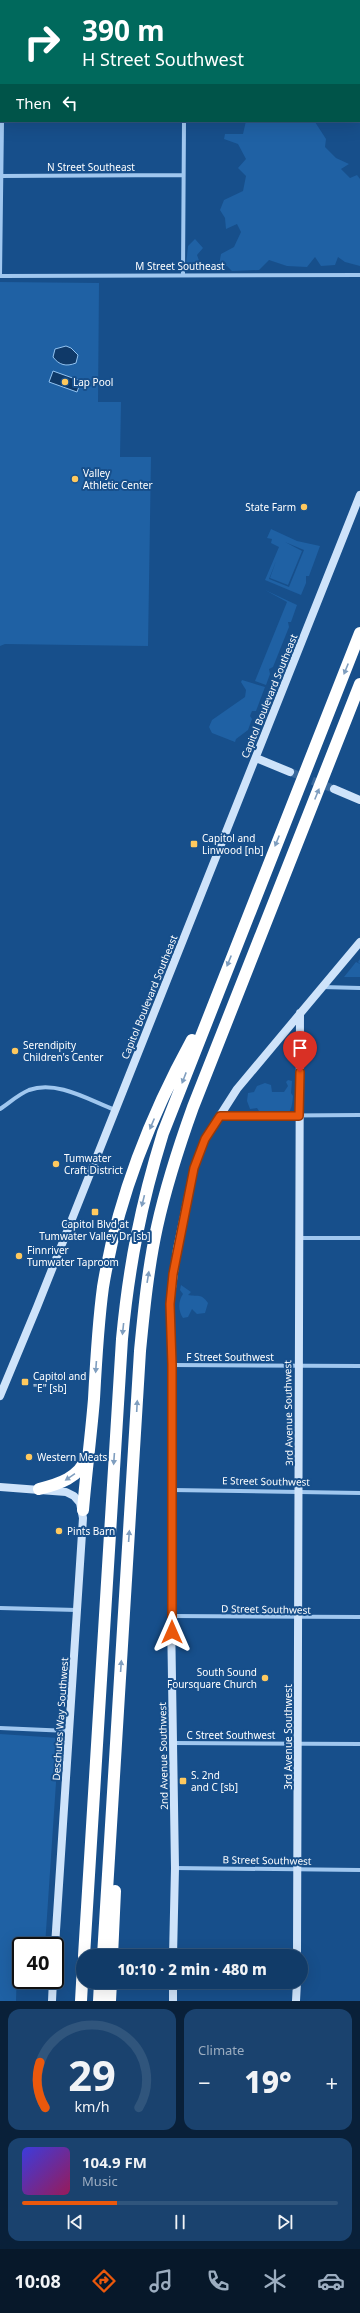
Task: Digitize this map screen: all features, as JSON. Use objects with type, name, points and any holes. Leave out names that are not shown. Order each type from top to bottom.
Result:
[{"type":"highway","points":[[84,1949],[122,1339],[129,1270],[152,1169],[163,1133],[213,1002],[360,633]]},
{"type":"highway","points":[[103,1949],[140,1351],[146,1290],[157,1228],[173,1167],[193,1106],[360,684]]},
{"type":"highway","points":[[83,1510],[98,1325],[104,1286],[122,1210],[145,1141],[174,1072],[213,1002]]},
{"type":"highway","points":[[39,1489],[62,1482],[74,1475],[81,1468],[89,1450]]},
{"type":"highway","points":[[112,1949],[123,1727],[119,1695]]},
{"type":"highway","points":[[81,2001],[82,1989]]},
{"type":"highway","points":[[99,2001],[100,1989]]},
{"type":"highway","points":[[110,2001],[111,1989]]},
{"type":"street","points":[[0,276],[2,122]]},
{"type":"street","points":[[183,274],[184,122]]},
{"type":"street","name":"N Street Southeast","points":[[1,176],[183,175]]},
{"type":"street","name":"M Street Southeast","points":[[0,276],[183,274],[360,275]]},
{"type":"street","name":"Capitol Boulevard Southeast","points":[[0,1396],[360,495]]},
{"type":"street","points":[[256,758],[290,772]]},
{"type":"street","points":[[334,789],[360,800]]},
{"type":"street","name":"2nd Avenue Southwest","points":[[173,1949],[172,1365],[170,1304],[173,1274],[183,1216],[194,1168],[205,1139],[237,1089],[360,942]]},
{"type":"street","points":[[322,987],[360,988]]},
{"type":"street","name":"3rd Avenue Southwest","points":[[297,1949],[300,1013]]},
{"type":"street","points":[[0,1109],[25,1092],[47,1087],[64,1090],[115,1110]]},
{"type":"street","points":[[220,1116],[360,1115]]},
{"type":"street","points":[[299,1238],[360,1238]]},
{"type":"street","name":"F Street Southwest","points":[[172,1365],[360,1366]]},
{"type":"street","points":[[0,1480],[22,1488]]},
{"type":"street","points":[[0,1486],[56,1490],[74,1496],[83,1510]]},
{"type":"street","name":"E Street Southwest","points":[[172,1490],[360,1493]]},
{"type":"street","name":"Deschutes Way Southwest","points":[[56,1937],[78,1610],[83,1510]]},
{"type":"street","points":[[0,1608],[78,1610]]},
{"type":"street","name":"D Street Southwest","points":[[172,1616],[360,1618]]},
{"type":"street","points":[[0,1728],[69,1731]]},
{"type":"street","name":"C Street Southwest","points":[[173,1743],[360,1744]]},
{"type":"street","name":"B Street Southwest","points":[[174,1868],[360,1870]]},
{"type":"street","points":[[52,2001],[53,1989]]},
{"type":"street","points":[[173,1989],[173,2001]]},
{"type":"street","points":[[296,2001],[297,1989]]},
{"type":"shaded area","points":[[246,122],[315,122],[326,139],[325,147],[336,158],[349,164],[341,169],[350,178],[357,175],[360,179],[360,266],[345,262],[338,257],[335,265],[321,266],[315,257],[307,267],[287,266],[269,260],[259,270],[232,271],[227,266],[199,272],[186,265],[188,246],[195,239],[203,248],[197,255],[201,266],[219,265],[221,254],[234,247],[241,232],[237,224],[226,229],[225,218],[220,210],[224,200],[243,191],[246,176],[238,168],[246,159],[238,144],[224,139],[225,134],[243,134]]},
{"type":"shaded area","name":"Valley Athletic Center","points":[[0,282],[99,283],[98,402],[121,402],[120,457],[151,457],[148,646],[5,644],[0,646]]},
{"type":"shaded area","points":[[66,346],[71,348],[78,355],[76,363],[69,365],[63,364],[58,362],[53,357],[55,349]]},
{"type":"shaded area","name":"Lap Pool","points":[[53,371],[81,381],[77,392],[49,382]]},
{"type":"shaded area","points":[[271,529],[297,541],[320,546],[309,576],[306,576],[306,583],[301,595],[265,580],[279,547],[271,543],[272,539],[267,538]],"holes":[[[285,542],[304,550],[289,587],[269,579],[276,561],[270,578],[288,585],[302,551]]]},
{"type":"shaded area","points":[[265,590],[297,605],[291,622],[288,622],[289,627],[273,667],[269,669],[270,674],[266,685],[255,681],[287,602]]},
{"type":"shaded area","points":[[242,680],[265,687],[256,711],[252,711],[250,716],[252,719],[248,730],[236,739],[235,742],[212,733],[209,727],[212,720],[245,697],[246,690],[241,682]]},
{"type":"shaded area","points":[[356,962],[360,964],[360,977],[344,977]]},
{"type":"shaded area","points":[[288,1080],[292,1081],[291,1093],[293,1096],[291,1109],[287,1116],[273,1120],[268,1114],[261,1114],[257,1108],[250,1109],[247,1101],[248,1093],[254,1092],[257,1086],[265,1083],[271,1085],[272,1092],[284,1092],[288,1086],[286,1082]]},
{"type":"shaded area","points":[[181,1285],[191,1292],[188,1295],[199,1296],[206,1300],[208,1303],[205,1313],[197,1314],[192,1309],[188,1317],[183,1318],[179,1306],[183,1294],[180,1290]]},
{"type":"shaded area","points":[[0,1734],[59,1738],[46,1937],[12,1937],[12,1989],[16,1989],[16,2001],[0,2001]]},
{"type":"tunnel","points":[[290,772],[334,789]]},
{"type":"place","name":"Lap Pool","points":[[65,382]]},
{"type":"place","name":"Valley Athletic Center","points":[[75,479]]},
{"type":"place","name":"State Farm","points":[[304,507]]},
{"type":"place","name":"Capitol and Linwood [nb]","points":[[194,844]]},
{"type":"place","name":"Serendipity Children's Center","points":[[15,1051]]},
{"type":"place","name":"Tumwater Craft District","points":[[56,1164]]},
{"type":"place","name":"Capitol Blvd at Tumwater Valley Dr [sb]","points":[[95,1212]]},
{"type":"place","name":"Finnriver Tumwater Taproom","points":[[19,1256]]},
{"type":"place","name":"Capitol and \"E\" [sb]","points":[[25,1382]]},
{"type":"place","name":"Western Meats","points":[[29,1457]]},
{"type":"place","name":"Pints Barn","points":[[59,1531]]},
{"type":"place","name":"South Sound Foursquare Church","points":[[265,1678]]},
{"type":"place","name":"S. 2nd and C [sb]","points":[[183,1781]]},
{"type":"route","points":[[172,1632],[172,1365],[170,1304],[173,1274],[188,1194],[194,1168],[205,1139],[220,1116],[299,1116],[300,1072]]}]
